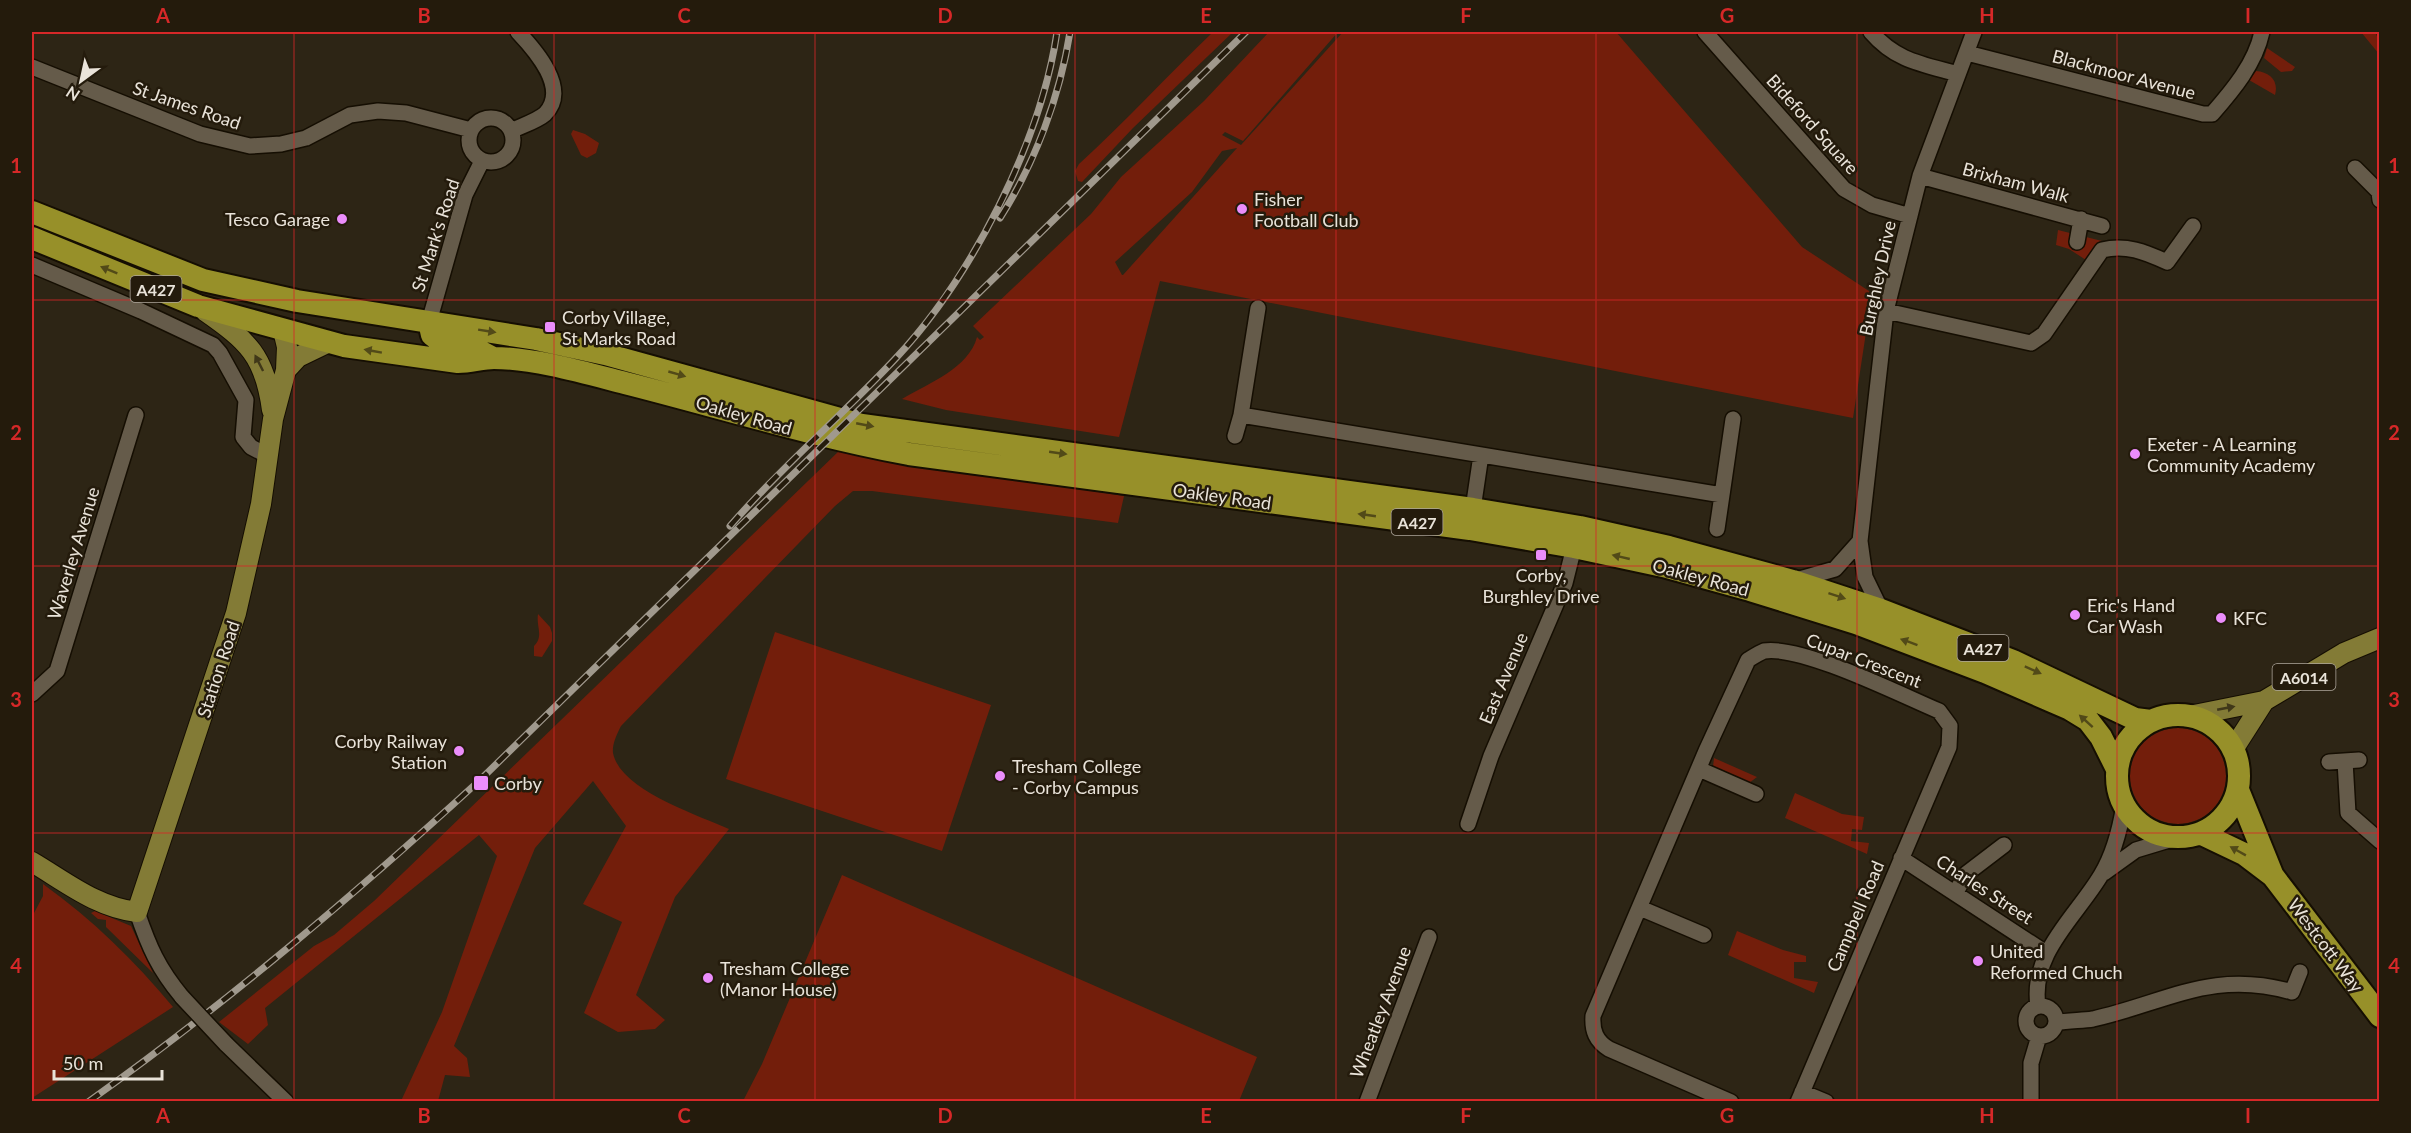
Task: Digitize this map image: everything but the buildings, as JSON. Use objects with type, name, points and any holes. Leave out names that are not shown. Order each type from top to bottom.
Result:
[{"type":"highway","name":"A427","points":[[32,212],[204,280]]},
{"type":"highway","name":"A427","points":[[32,238],[198,306],[283,330]]},
{"type":"highway","name":"Oakley Road","points":[[204,280],[297,301],[536,339],[605,354],[862,425],[1473,509],[1669,547],[1793,581],[1881,610],[2013,661],[2135,719],[2151,721]]},
{"type":"highway","points":[[204,280],[276,316],[283,330]]},
{"type":"highway","points":[[400,356],[420,340],[429,322]]},
{"type":"highway","points":[[429,322],[432,335],[440,341],[474,348],[494,358]]},
{"type":"highway","name":"Oakley Road","points":[[283,330],[400,356],[472,363],[494,358],[590,374],[799,431],[909,454],[1370,515],[1574,547],[1750,590],[1856,623],[1986,672],[2070,709],[2088,720],[2101,737],[2117,769]]},
{"type":"highway","points":[[2171,715],[2189,716],[2209,723],[2234,748],[2239,768],[2238,790],[2224,815],[2211,827],[2189,835],[2158,834],[2140,823],[2124,805],[2118,784],[2117,769],[2123,749],[2136,732],[2151,721],[2171,715]]},
{"type":"highway","name":"Westcott Way","points":[[2238,790],[2253,832],[2273,876],[2379,1016]]},
{"type":"highway","name":"Westcott Way","points":[[2189,835],[2244,854],[2273,876]]},
{"type":"main road","name":"Station Road","points":[[198,306],[239,335],[260,360],[270,390],[273,419]]},
{"type":"main road","name":"Station Road","points":[[137,912],[224,654],[261,504],[273,419],[286,370],[287,347],[283,330]]},
{"type":"main road","points":[[286,370],[298,357],[329,342]]},
{"type":"main road","name":"A6014","points":[[2189,716],[2264,701],[2344,653],[2379,638]]},
{"type":"main road","name":"A6014","points":[[2234,748],[2264,701]]},
{"type":"main road","points":[[32,862],[89,898],[120,910],[137,912]]},
{"type":"street","points":[[511,131],[545,113],[553,96],[548,69],[518,32]]},
{"type":"street","name":"Bideford Square","points":[[1705,32],[1844,189],[1872,205],[1910,216]]},
{"type":"street","points":[[1870,32],[1883,46],[1904,59],[1958,75]]},
{"type":"street","name":"Burghley Drive","points":[[1881,610],[1865,577],[1860,542],[1886,311],[1920,176],[1974,32]]},
{"type":"street","name":"Blackmoor Avenue","points":[[1967,53],[2203,114],[2212,114],[2252,61],[2262,32]]},
{"type":"street","name":"St James Road","points":[[32,67],[200,134],[250,146],[281,144],[306,138],[350,115],[378,111],[406,113],[471,130]]},
{"type":"street","points":[[495,118],[501,120],[511,131],[513,143],[508,155],[495,162],[482,161],[471,151],[469,137],[471,130],[481,120],[495,118]]},
{"type":"street","name":"St Mark's Road","points":[[429,322],[465,195],[482,161]]},
{"type":"street","points":[[2355,168],[2379,194]]},
{"type":"street","name":"Brixham Walk","points":[[1920,176],[2102,226]]},
{"type":"street","points":[[2077,243],[2081,219]]},
{"type":"street","points":[[1886,311],[2031,343],[2044,334],[2102,250],[2116,246],[2129,248],[2167,262],[2193,226]]},
{"type":"street","points":[[32,265],[141,311],[213,345],[220,353],[246,400],[243,438],[251,447],[268,456]]},
{"type":"street","points":[[1235,436],[1258,308]]},
{"type":"street","name":"Waverley Avenue","points":[[32,694],[57,671],[136,415]]},
{"type":"street","points":[[1240,415],[1722,495]]},
{"type":"street","points":[[1717,529],[1734,419]]},
{"type":"street","points":[[1473,509],[1480,455]]},
{"type":"street","points":[[1793,581],[1835,569],[1860,542]]},
{"type":"street","name":"East Avenue","points":[[1468,824],[1491,756],[1565,583],[1574,547]]},
{"type":"street","name":"Cupar Crescent","points":[[1731,1101],[1599,1043],[1593,1026],[1593,1016],[1748,660],[1762,652],[1801,653],[1939,711],[1950,726],[1949,747]]},
{"type":"street","name":"Campbell Road","points":[[1800,1097],[1949,747]]},
{"type":"street","points":[[2329,762],[2352,760],[2348,813],[2379,841]]},
{"type":"street","points":[[1699,769],[1756,794]]},
{"type":"street","points":[[2038,1006],[2036,988],[2046,953],[2101,875],[2117,840],[2124,805]]},
{"type":"street","points":[[2101,875],[2136,850],[2189,835]]},
{"type":"street","points":[[1956,892],[1966,874],[2004,845]]},
{"type":"street","name":"Charles Street","points":[[1901,858],[2046,953]]},
{"type":"street","points":[[1640,908],[1704,934]]},
{"type":"street","points":[[137,912],[149,950],[162,973],[226,1044],[286,1101]]},
{"type":"street","name":"Wheatley Avenue","points":[[1367,1101],[1429,937]]},
{"type":"street","points":[[2056,1023],[2092,1019],[2218,983],[2253,983],[2292,992],[2300,972]]},
{"type":"street","points":[[2038,1006],[2049,1008],[2056,1023],[2050,1033],[2039,1036],[2028,1030],[2025,1018],[2032,1008],[2038,1006]]},
{"type":"street","points":[[2031,1101],[2031,1063],[2039,1036]]},
{"type":"street","points":[[1800,1097],[1826,1101]]},
{"type":"shaded area","points":[[1213,32],[1233,32],[1133,128],[1082,182],[1078,181],[1075,171],[1079,164]]},
{"type":"shaded area","points":[[1269,32],[1338,32],[1243,141],[1225,132],[1222,135],[1241,145],[1343,32],[1616,32],[1802,247],[1872,293],[1853,418],[1160,281],[1119,437],[946,410],[902,399],[947,374],[966,358],[977,337],[980,340],[984,337],[973,326],[1091,214],[1121,177],[1204,101]],"holes":[[[1237,148],[1123,275],[1115,262],[1192,192],[1222,151]]]},
{"type":"shaded area","points":[[2361,32],[2375,32],[2379,41],[2379,54]]},
{"type":"shaded area","points":[[2267,48],[2295,67],[2292,71],[2281,72],[2264,58]]},
{"type":"shaded area","points":[[2256,71],[2272,78],[2276,85],[2275,95],[2249,80]]},
{"type":"shaded area","points":[[573,130],[599,143],[596,153],[587,158],[581,155],[571,134]]},
{"type":"shaded area","points":[[2058,230],[2102,241],[2086,260],[2069,249],[2056,245]]},
{"type":"shaded area","points":[[839,451],[1124,496],[1118,523],[872,491],[853,491],[835,506],[621,726],[616,736],[613,753],[619,766],[630,779],[662,800],[729,829],[675,897],[636,995],[665,1020],[655,1029],[618,1032],[584,1013],[622,922],[583,904],[626,826],[593,781],[535,848],[454,1046],[467,1058],[470,1077],[445,1075],[438,1101],[401,1101],[442,1012],[497,856],[479,835],[265,1008],[268,1025],[248,1044],[219,1022],[314,946],[334,935],[374,901]]},
{"type":"shaded area","points":[[538,614],[550,627],[552,633],[552,641],[542,657],[534,656],[534,646],[539,639]]},
{"type":"shaded area","points":[[775,632],[991,705],[942,851],[726,779]]},
{"type":"shaded area","points":[[2178,728],[2196,732],[2212,742],[2222,758],[2226,776],[2222,794],[2212,810],[2196,820],[2178,824],[2160,820],[2144,810],[2134,794],[2130,776],[2134,758],[2144,742],[2160,732]]},
{"type":"shaded area","points":[[1714,758],[1757,777],[1749,783],[1713,767]]},
{"type":"shaded area","points":[[1795,793],[1842,814],[1864,817],[1862,830],[1852,829],[1851,841],[1869,843],[1867,854],[1785,818]]},
{"type":"shaded area","points":[[842,875],[1257,1057],[1239,1101],[743,1101],[762,1064]]},
{"type":"shaded area","points":[[43,884],[112,941],[173,1007],[32,1098],[32,917],[43,896]]},
{"type":"shaded area","points":[[95,911],[131,926],[153,973],[106,927],[106,920],[98,919],[91,913]]},
{"type":"shaded area","points":[[1737,931],[1783,950],[1806,956],[1806,962],[1794,962],[1794,978],[1818,982],[1814,993],[1728,955]]},
{"type":"railway","points":[[730,526],[770,482],[896,358],[951,288],[976,248],[1019,162],[1036,118],[1049,74],[1057,32]]},
{"type":"railway","points":[[1000,218],[1035,152],[1053,104],[1070,32]]},
{"type":"railway","points":[[88,1102],[190,1026],[289,947],[480,780],[1246,32]]},
{"type":"place","name":"Fisher Football Club","points":[[1242,209]]},
{"type":"place","name":"Tesco Garage","points":[[342,219]]},
{"type":"place","name":"Corby Village, St Marks Road","points":[[550,327]]},
{"type":"place","name":"Exeter - A Learning Community Academy","points":[[2135,454]]},
{"type":"place","name":"Corby, Burghley Drive","points":[[1541,555]]},
{"type":"place","name":"Eric's Hand Car Wash","points":[[2075,615]]},
{"type":"place","name":"KFC","points":[[2221,618]]},
{"type":"place","name":"Corby Railway Station","points":[[459,751]]},
{"type":"place","name":"Tresham College - Corby Campus","points":[[1000,776]]},
{"type":"place","name":"Corby","points":[[481,783]]},
{"type":"place","name":"United Reformed Chuch","points":[[1978,961]]},
{"type":"place","name":"Tresham College (Manor House)","points":[[708,978]]}]
